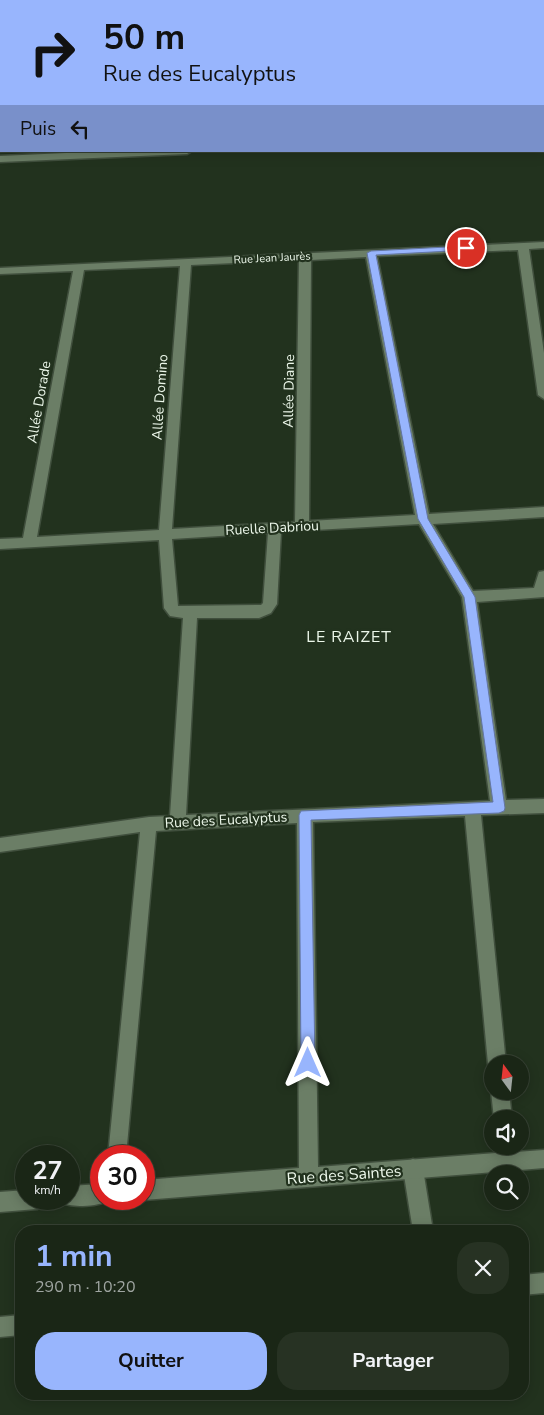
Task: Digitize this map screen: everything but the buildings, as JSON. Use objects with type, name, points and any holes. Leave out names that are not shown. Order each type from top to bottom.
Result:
[{"type":"street","points":[[0,159],[164,152]]},
{"type":"street","name":"Rue Jean Jaurès","points":[[0,271],[544,245]]},
{"type":"street","points":[[523,246],[544,395]]},
{"type":"street","points":[[371,253],[423,519],[469,597],[499,808]]},
{"type":"street","name":"Allée Diane","points":[[302,526],[305,256]]},
{"type":"street","name":"Allée Domino","points":[[186,262],[164,534],[171,608],[175,612],[190,612]]},
{"type":"street","name":"Allée Dorade","points":[[29,542],[79,267]]},
{"type":"street","name":"Ruelle Dabriou","points":[[0,544],[544,512]]},
{"type":"street","points":[[178,822],[190,612],[259,612],[266,609],[270,604],[275,528]]},
{"type":"street","points":[[469,597],[540,593],[544,576]]},
{"type":"street","name":"Rue des Eucalyptus","points":[[0,845],[149,824],[305,815],[544,806]]},
{"type":"street","points":[[472,809],[496,1055]]},
{"type":"street","points":[[305,815],[310,1177]]},
{"type":"street","points":[[119,1145],[149,824]]},
{"type":"street","name":"Rue des Saintes","points":[[155,1189],[414,1169],[500,1155]]},
{"type":"street","name":"Rue des Saintes","points":[[514,1155],[544,1159]]},
{"type":"street","points":[[414,1169],[422,1225]]},
{"type":"street","points":[[0,1202],[15,1201]]},
{"type":"street","points":[[529,1284],[544,1283]]},
{"type":"street","points":[[0,1327],[15,1326]]},
{"type":"district","name":"LE RAIZET","points":[[349,637]]},
{"type":"route","points":[[308,1063],[305,815],[499,808],[469,597],[423,519],[371,253],[466,248]]}]
